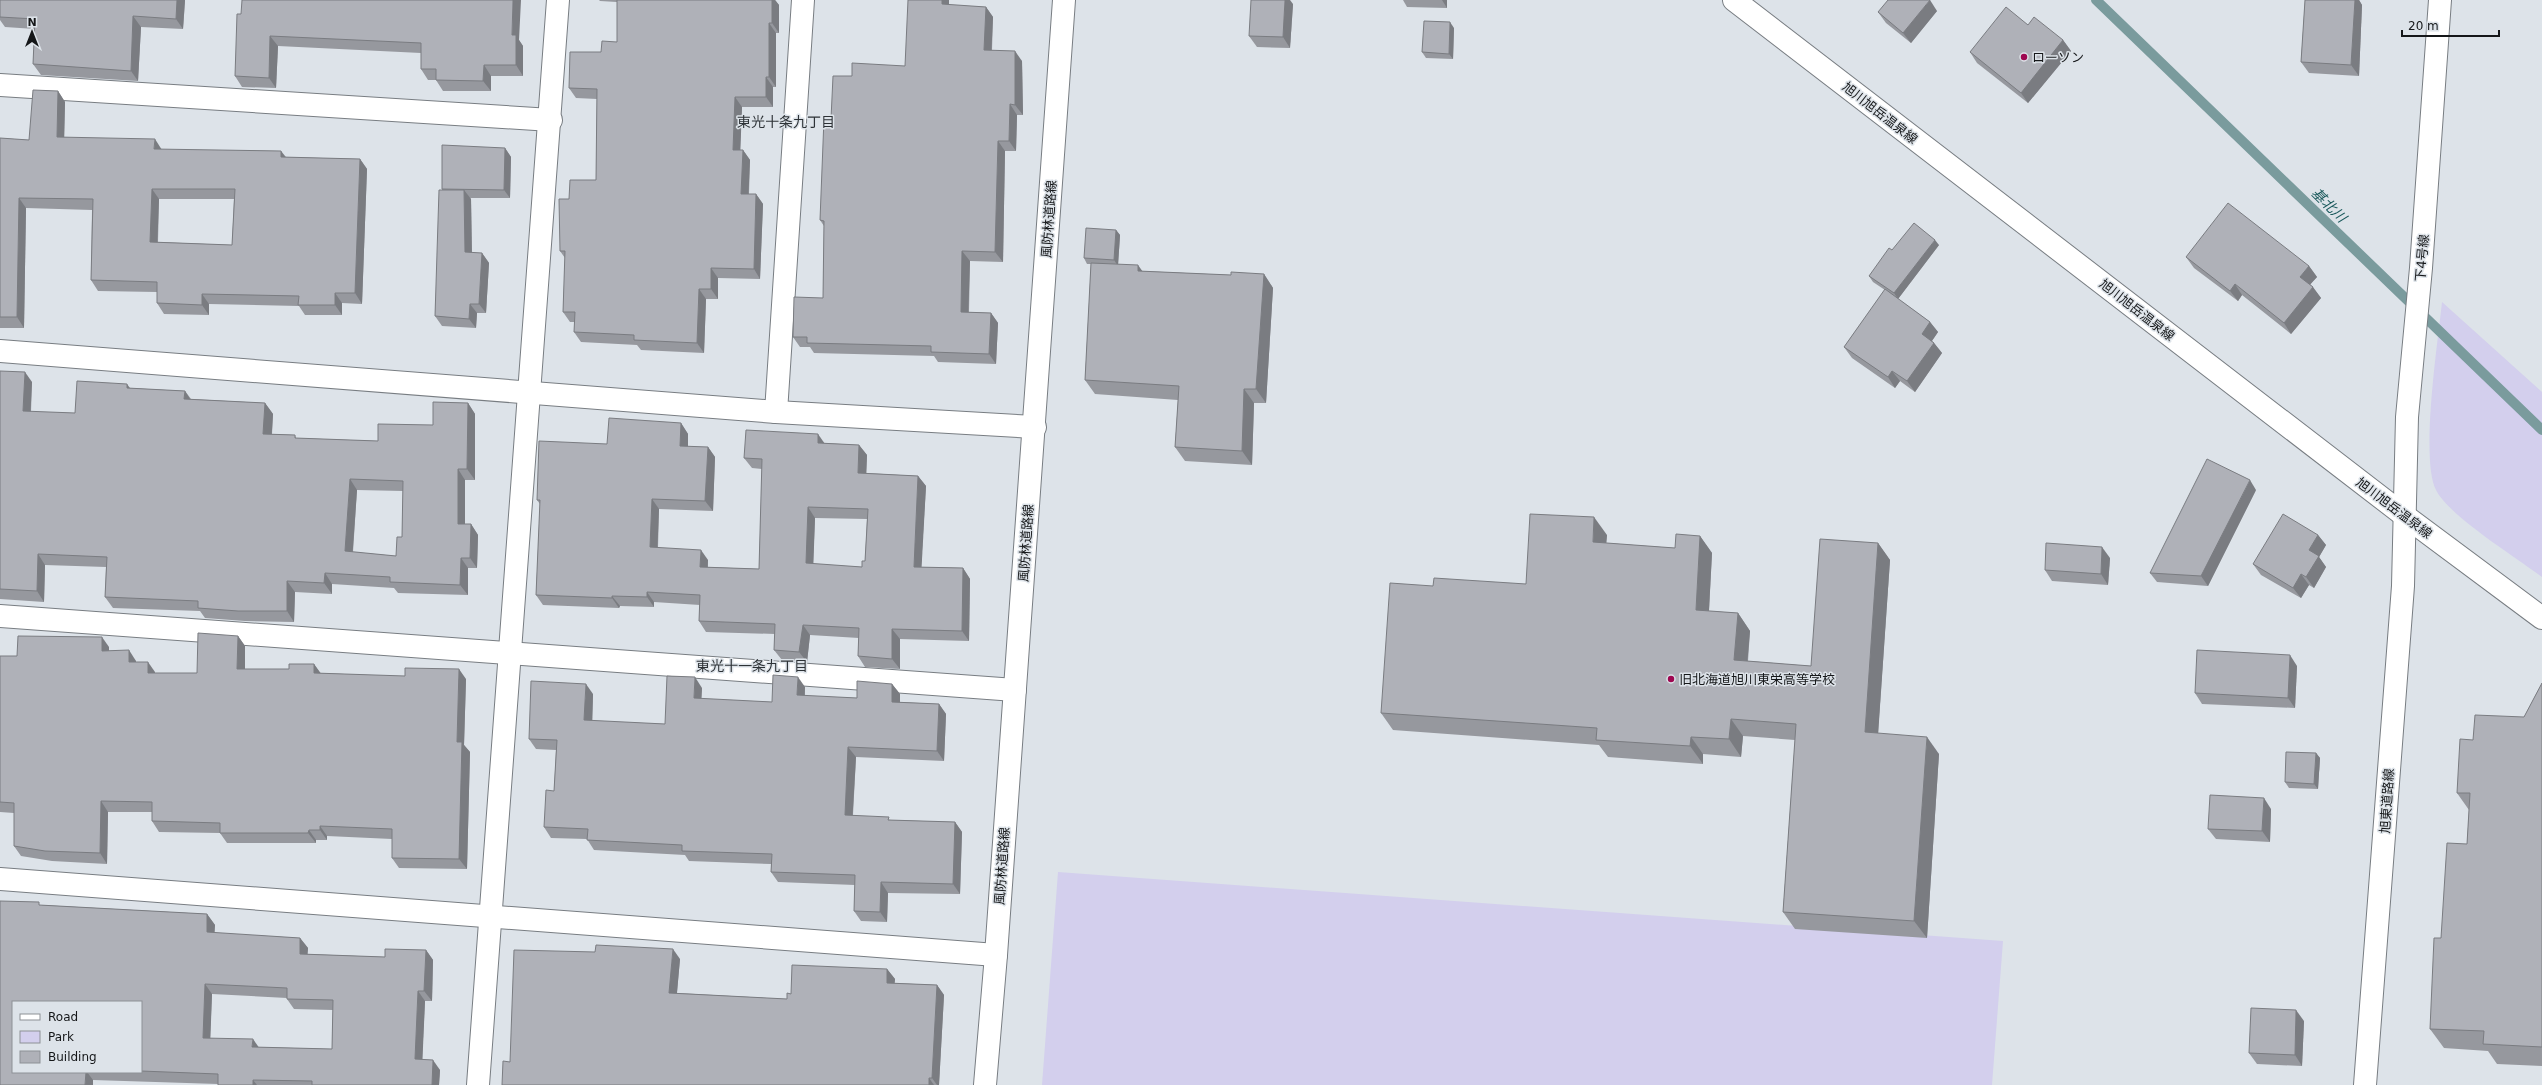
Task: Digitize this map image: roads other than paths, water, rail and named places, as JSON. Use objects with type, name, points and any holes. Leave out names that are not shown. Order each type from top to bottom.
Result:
[{"type":"street","points":[[478,1085],[558,0]]},
{"type":"street","points":[[776,412],[803,0]]},
{"type":"street","name":"風防林道路線","points":[[985,1085],[1035,427],[1064,0]]},
{"type":"street","name":"旭川旭岳温泉線","points":[[1734,0],[2405,516],[2542,618]]},
{"type":"street","name":"下4号線","points":[[2405,516],[2407,417],[2421,268],[2440,0]]},
{"type":"street","points":[[0,85],[550,120]]},
{"type":"street","points":[[0,351],[529,391],[776,412],[1035,427]]},
{"type":"street","name":"旭東道路線","points":[[2365,1085],[2403,586],[2405,516]]},
{"type":"street","points":[[0,616],[511,652],[1015,690]]},
{"type":"street","points":[[0,879],[490,914],[996,955]]},
{"type":"waterway","name":"基北川","points":[[2096,0],[2542,430]]},
{"type":"place","name":"ローソン","points":[[2024,57]]},
{"type":"place","name":"旧北海道旭川東栄高等学校","points":[[1671,679]]},
{"type":"district","name":"東光十条九丁目","points":[[786,122]]},
{"type":"district","name":"東光十一条九丁目","points":[[752,666]]}]
